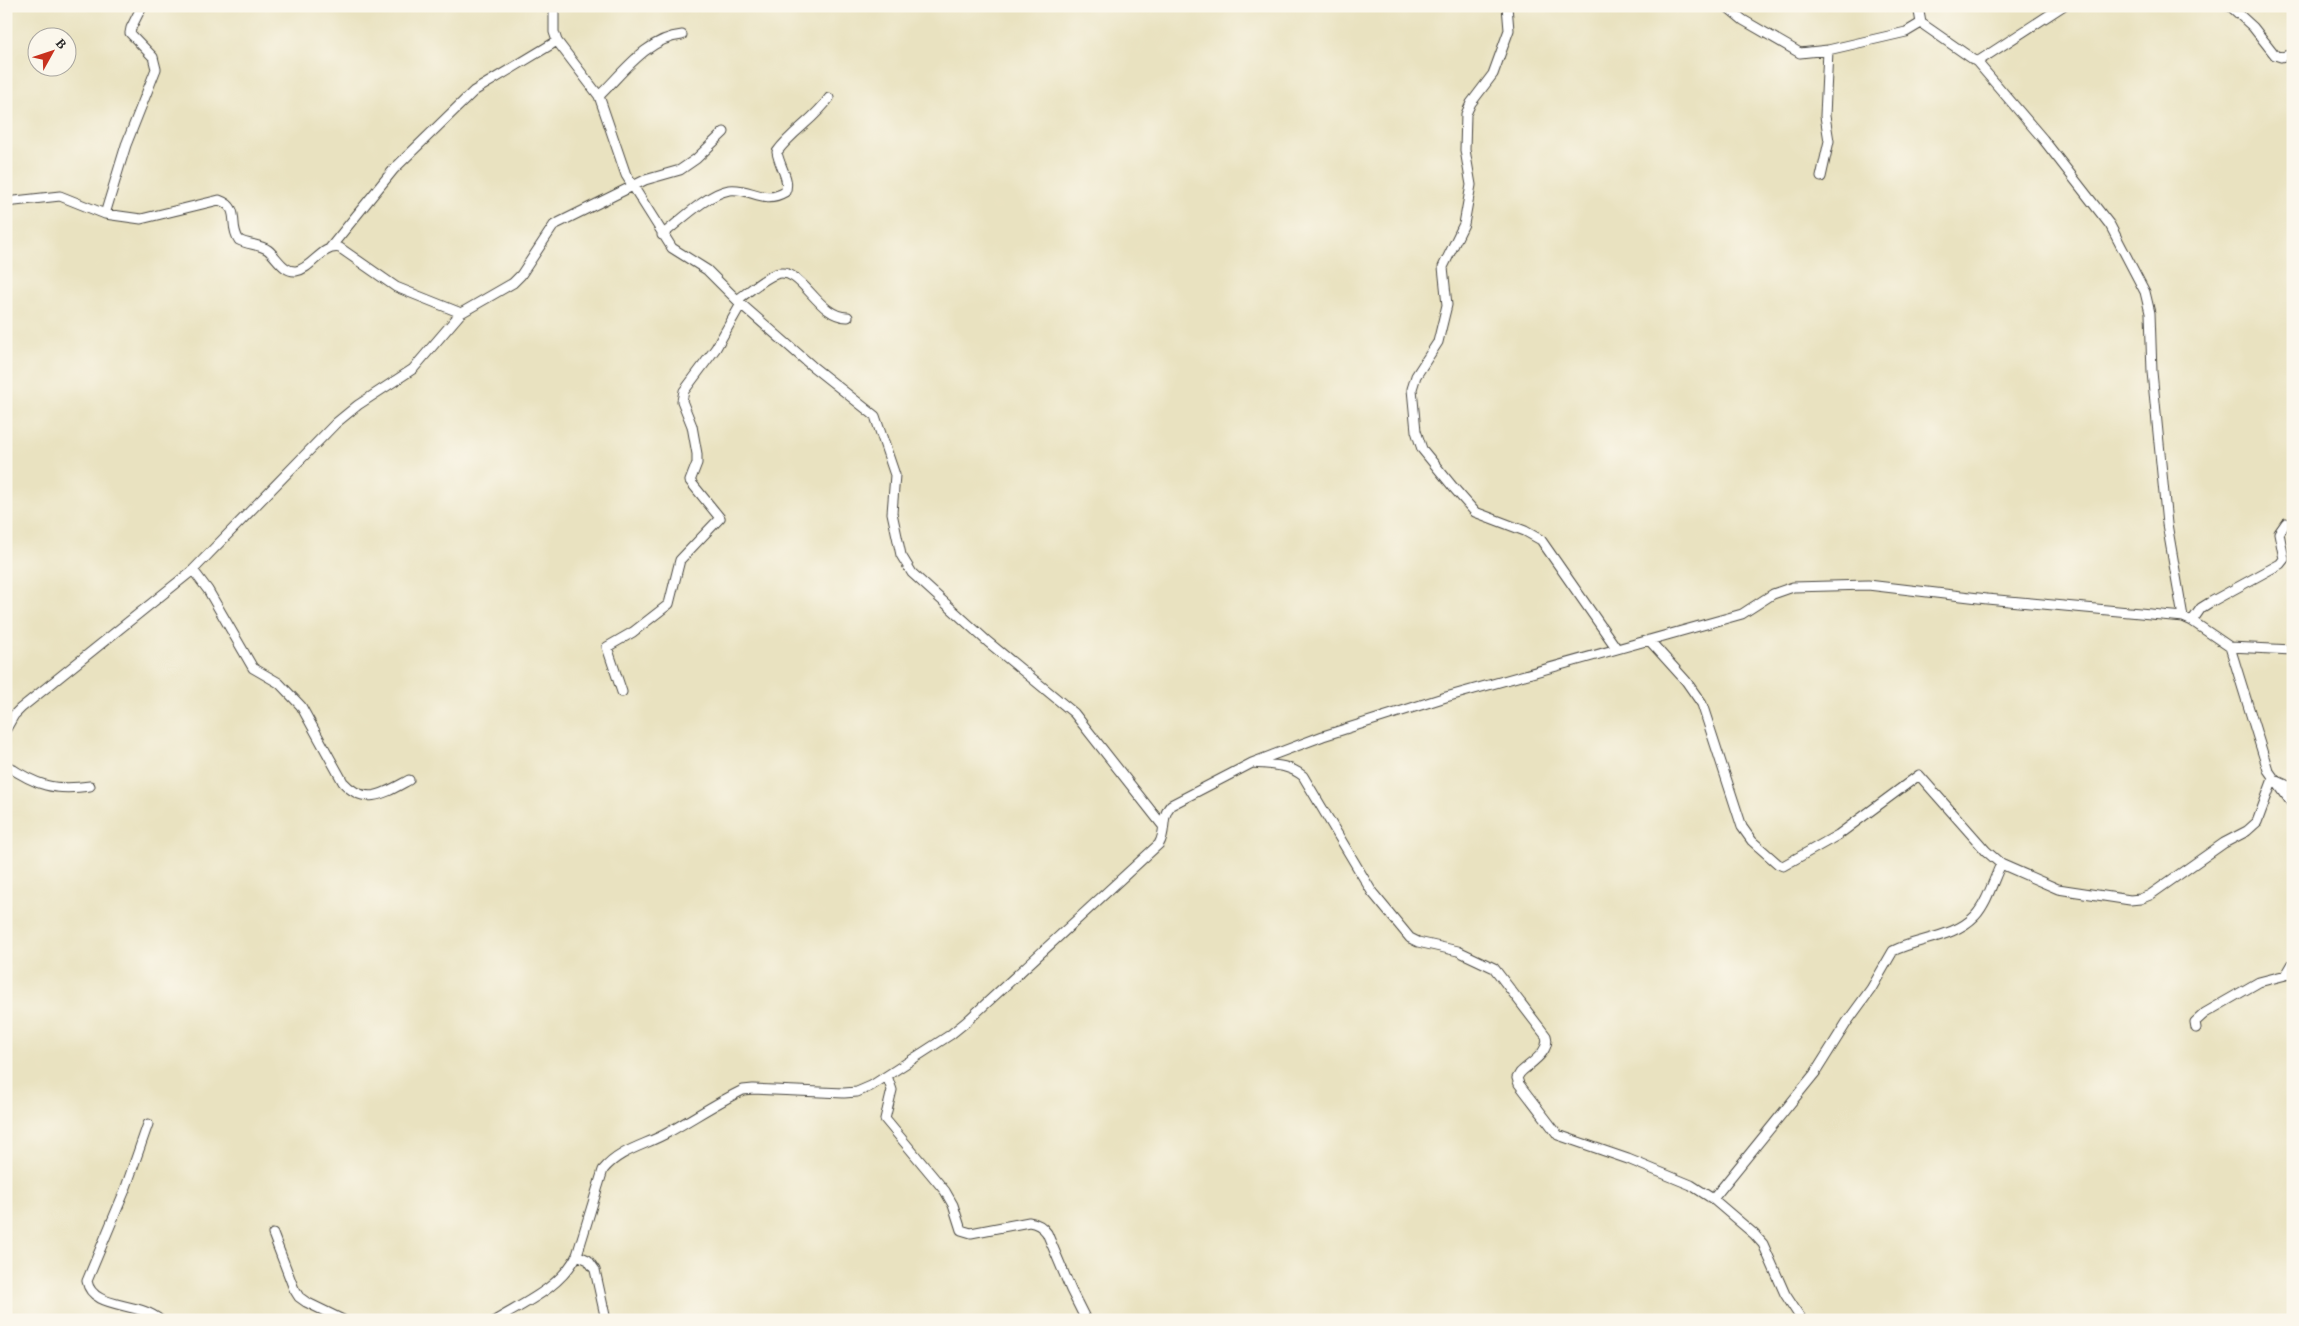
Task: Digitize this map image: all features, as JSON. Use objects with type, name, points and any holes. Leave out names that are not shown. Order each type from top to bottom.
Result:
[{"type":"street","points":[[105,214],[126,145],[156,68],[152,57],[130,33],[142,6]]},
{"type":"street","points":[[554,6],[557,41],[599,96],[632,186],[662,235],[678,254],[707,270],[739,302],[812,366],[875,416],[895,475],[892,513],[901,555],[912,573],[988,642],[1074,713],[1163,826]]},
{"type":"street","points":[[1507,6],[1509,30],[1493,74],[1466,114],[1465,150],[1471,185],[1466,218],[1443,267],[1447,305],[1438,342],[1416,376],[1412,389],[1416,431],[1422,449],[1475,512],[1525,531],[1541,540],[1617,649]]},
{"type":"street","points":[[1726,6],[1744,20],[1794,51],[1806,54],[1906,32],[1921,23]]},
{"type":"street","points":[[1918,6],[1921,23],[1977,62],[2103,214],[2145,292],[2150,313],[2152,372],[2167,524],[2183,617]]},
{"type":"street","points":[[1977,62],[2063,6]]},
{"type":"street","points":[[2230,6],[2254,27],[2275,54],[2281,57],[2293,54]]},
{"type":"street","points":[[599,96],[655,42],[669,36],[682,35]]},
{"type":"street","points":[[6,202],[60,196],[105,214],[141,219],[219,200],[231,207],[239,240],[266,249],[288,270],[296,271],[330,248],[394,169],[474,91],[557,41]]},
{"type":"street","points":[[1820,177],[1829,140],[1824,116],[1828,50]]},
{"type":"street","points":[[662,235],[719,192],[743,190],[771,198],[785,192],[788,186],[778,162],[777,152],[788,137],[821,109],[829,98]]},
{"type":"street","points":[[6,729],[21,708],[193,570],[336,423],[358,405],[413,369],[461,313],[513,283],[521,275],[554,225],[632,186],[680,170],[696,159],[724,132]]},
{"type":"street","points":[[330,248],[340,248],[376,276],[396,287],[461,313]]},
{"type":"street","points":[[622,692],[607,647],[633,632],[669,604],[680,560],[720,518],[690,481],[697,463],[697,454],[692,426],[682,397],[684,391],[716,348],[739,302],[772,276],[781,274],[794,276],[829,312],[838,318],[848,317]]},
{"type":"street","points":[[2192,621],[2201,608],[2280,564],[2284,559],[2279,533],[2286,523]]},
{"type":"street","points":[[193,570],[208,590],[253,668],[279,684],[296,700],[343,782],[349,789],[358,794],[377,796],[409,780]]},
{"type":"street","points":[[496,1320],[563,1277],[577,1255],[603,1170],[620,1154],[667,1133],[743,1090],[753,1088],[857,1092],[887,1076],[950,1035],[966,1022],[1159,844],[1163,838],[1166,810],[1171,805],[1252,763],[1323,736],[1446,697],[1742,614],[1773,594],[1793,587],[1879,586],[1987,599],[2183,617],[2230,647],[2293,650]]},
{"type":"street","points":[[1649,640],[1686,681],[1702,704],[1742,826],[1752,842],[1783,866],[1789,865],[1838,835],[1919,775],[1986,851],[2001,864],[2058,889],[2130,900],[2140,899],[2150,895],[2224,843],[2253,827],[2257,822],[2273,779]]},
{"type":"street","points":[[2230,647],[2268,770],[2293,805]]},
{"type":"street","points":[[1252,763],[1285,766],[1294,769],[1303,776],[1372,892],[1410,938],[1418,942],[1458,951],[1486,963],[1500,973],[1546,1036],[1548,1043],[1546,1049],[1517,1078],[1519,1084],[1558,1135],[1628,1159],[1682,1181],[1713,1199],[1763,1244],[1786,1294],[1802,1320]]},
{"type":"street","points":[[6,765],[33,782],[67,789],[90,786]]},
{"type":"street","points":[[2273,779],[2293,788]]},
{"type":"street","points":[[1713,1199],[1815,1073],[1847,1022],[1872,989],[1893,951],[1955,930],[1966,924],[1982,906],[2001,864]]},
{"type":"street","points":[[2196,1028],[2195,1022],[2205,1013],[2259,982],[2286,975],[2293,963]]},
{"type":"street","points":[[887,1076],[892,1090],[885,1118],[949,1198],[961,1230],[971,1234],[1029,1222],[1036,1223],[1047,1233],[1086,1320]]},
{"type":"street","points":[[148,1124],[125,1190],[87,1281],[88,1290],[98,1299],[145,1310],[160,1320]]},
{"type":"street","points":[[274,1234],[299,1297],[343,1320]]},
{"type":"street","points":[[577,1255],[588,1260],[595,1270],[606,1320]]}]
